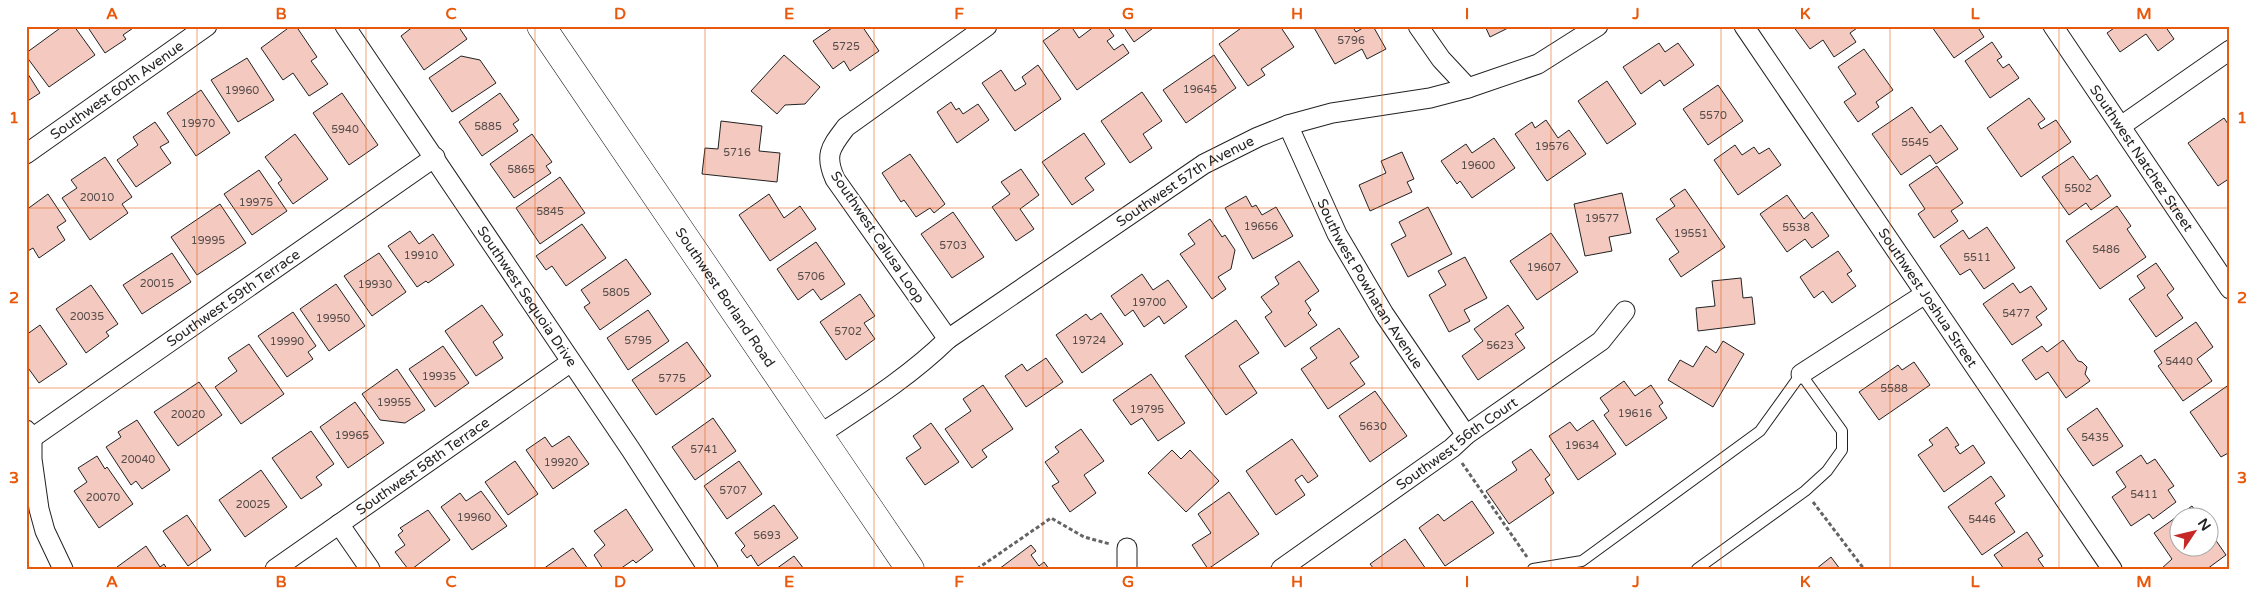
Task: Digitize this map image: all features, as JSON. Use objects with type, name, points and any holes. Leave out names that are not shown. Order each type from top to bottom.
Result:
[{"type":"main road","name":"Southwest Borland Road","points":[[541,26],[910,569]]},
{"type":"street","name":"Southwest 60th Avenue","points":[[26,154],[207,26]]},
{"type":"street","name":"Southwest Sequoia Drive","points":[[345,26],[632,450],[700,566]]},
{"type":"street","name":"Southwest Calusa Loop","points":[[948,339],[835,179],[830,167],[829,155],[832,146],[846,127],[986,26]]},
{"type":"street","points":[[1418,26],[1442,59],[1468,88]]},
{"type":"street","name":"Southwest 57th Avenue","points":[[819,435],[900,381],[923,363],[948,339],[1204,164],[1288,125],[1332,113],[1430,98],[1468,88],[1538,64],[1598,26]]},
{"type":"street","name":"Southwest Joshua Street","points":[[1744,26],[2112,569]]},
{"type":"street","name":"Southwest Natchez Street","points":[[2053,26],[2230,289]]},
{"type":"street","points":[[2121,126],[2230,50]]},
{"type":"street","name":"Southwest Powhatan Avenue","points":[[1288,125],[1337,234],[1384,314],[1466,435]]},
{"type":"street","name":"Southwest 59th Terrace","points":[[29,434],[434,157]]},
{"type":"street","points":[[1801,374],[1925,294]]},
{"type":"street","name":"Southwest 56th Court","points":[[1281,569],[1452,448],[1466,435],[1601,341],[1625,311]]},
{"type":"street","name":"Southwest 58th Terrace","points":[[275,569],[571,362]]},
{"type":"street","points":[[29,434],[39,509],[45,531],[63,569]]},
{"type":"street","points":[[339,524],[370,569]]},
{"type":"street","points":[[1127,548],[1127,569]]},
{"type":"lane","points":[[1534,568],[1582,561],[1760,431],[1801,374],[1842,431],[1842,450],[1827,471],[1805,492],[1696,569]]},
{"type":"path","points":[[1452,448],[1534,568]]},
{"type":"path","points":[[1805,492],[1864,569]]},
{"type":"path","points":[[977,569],[1051,518],[1084,537],[1127,548]]},
{"type":"building","points":[[63,26],[74,26],[95,55],[49,87],[26,56],[26,53]]},
{"type":"building","points":[[87,26],[136,26],[123,35],[126,39],[105,53]]},
{"type":"building","points":[[291,26],[296,26],[317,57],[311,61],[328,84],[309,96],[293,73],[283,80],[261,48]]},
{"type":"building","points":[[414,26],[458,26],[467,39],[424,70],[401,36]]},
{"type":"building","points":[[835,26],[862,26],[879,51],[850,71],[844,61],[833,69],[813,41]]},
{"type":"building","points":[[1064,26],[1071,26],[1079,38],[1095,26],[1107,26],[1114,36],[1107,41],[1114,50],[1123,44],[1129,53],[1077,90],[1043,41]]},
{"type":"building","points":[[1123,26],[1156,26],[1134,42]]},
{"type":"building","points":[[1244,26],[1280,26],[1294,47],[1261,69],[1265,75],[1248,86],[1219,44]]},
{"type":"building","points":[[1313,26],[1352,26],[1356,32],[1366,26],[1373,26],[1386,49],[1367,59],[1362,49],[1335,64]]},
{"type":"building","points":[[1485,26],[1512,26],[1490,37]]},
{"type":"building","points":[[1793,26],[1860,26],[1850,33],[1856,42],[1834,57],[1823,40],[1810,49]]},
{"type":"building","points":[[1977,26],[1984,37],[1954,58],[1932,27]]},
{"type":"building","points":[[2117,26],[2165,26],[2174,39],[2158,51],[2146,34],[2120,52],[2107,33]]},
{"type":"building","points":[[1992,42],[2002,57],[1997,60],[2003,68],[2009,64],[2019,78],[1990,98],[1965,61]]},
{"type":"building","points":[[1659,43],[1665,52],[1678,43],[1694,65],[1664,86],[1660,80],[1641,94],[1623,67]]},
{"type":"building","points":[[1864,49],[1893,90],[1876,102],[1879,107],[1858,122],[1844,102],[1856,94],[1838,67]]},
{"type":"building","points":[[784,55],[820,87],[805,104],[785,105],[777,114],[751,91]]},
{"type":"building","points":[[1214,55],[1236,88],[1186,123],[1163,90]]},
{"type":"building","points":[[461,56],[480,60],[496,83],[452,112],[429,78]]},
{"type":"building","points":[[247,58],[274,100],[238,122],[211,80]]},
{"type":"building","points":[[1038,65],[1061,99],[1015,131],[982,83],[1001,70],[1015,91],[1026,84],[1022,77]]},
{"type":"building","points":[[26,71],[40,93],[26,102]]},
{"type":"building","points":[[1607,81],[1636,124],[1607,144],[1578,101]]},
{"type":"building","points":[[1718,85],[1743,121],[1708,145],[1683,109]]},
{"type":"building","points":[[201,90],[230,133],[196,156],[167,113]]},
{"type":"building","points":[[1142,92],[1162,121],[1143,134],[1152,148],[1130,163],[1101,121]]},
{"type":"building","points":[[342,93],[378,145],[349,165],[313,113]]},
{"type":"building","points":[[500,93],[519,120],[513,124],[518,131],[482,156],[459,122]]},
{"type":"building","points":[[2029,98],[2045,119],[2038,124],[2041,129],[2056,120],[2071,142],[2021,177],[1987,128]]},
{"type":"building","points":[[951,102],[956,110],[959,108],[963,114],[978,104],[989,120],[957,143],[937,112]]},
{"type":"building","points":[[1912,107],[1930,133],[1941,125],[1958,149],[1936,164],[1930,155],[1901,175],[1872,134]]},
{"type":"building","points":[[2224,118],[2230,127],[2230,178],[2218,186],[2188,143]]},
{"type":"building","points":[[1546,120],[1558,138],[1569,130],[1586,154],[1547,181],[1515,134],[1532,122],[1535,128]]},
{"type":"building","points":[[721,121],[762,126],[759,151],[780,153],[777,182],[702,174],[705,148],[718,149]]},
{"type":"building","points":[[155,122],[169,142],[160,147],[171,163],[136,187],[117,160],[138,145],[133,137]]},
{"type":"building","points":[[1084,133],[1105,164],[1085,178],[1094,190],[1072,205],[1042,162]]},
{"type":"building","points":[[295,134],[328,179],[293,204],[278,183],[282,180],[265,157]]},
{"type":"building","points":[[532,134],[552,162],[546,166],[551,173],[514,198],[490,164]]},
{"type":"building","points":[[1494,138],[1515,168],[1472,198],[1460,181],[1457,184],[1441,161],[1466,144],[1472,153]]},
{"type":"building","points":[[1735,145],[1742,155],[1754,147],[1759,154],[1769,148],[1781,165],[1738,195],[1714,160]]},
{"type":"building","points":[[1402,152],[1414,179],[1407,182],[1412,192],[1370,211],[1359,185],[1386,173],[1381,161]]},
{"type":"building","points":[[910,154],[945,204],[934,213],[930,208],[916,217],[904,200],[901,202],[882,173]]},
{"type":"building","points":[[2073,156],[2090,180],[2097,175],[2111,196],[2091,210],[2086,203],[2069,215],[2042,177]]},
{"type":"building","points":[[105,157],[132,197],[122,204],[128,213],[90,240],[62,198],[77,188],[71,180]]},
{"type":"building","points":[[1937,166],[1963,203],[1951,211],[1958,221],[1934,238],[1918,214],[1925,209],[1909,185]]},
{"type":"building","points":[[1021,169],[1039,195],[1020,209],[1034,229],[1016,241],[992,207],[1010,194],[1001,182]]},
{"type":"building","points":[[259,170],[287,211],[252,235],[224,194]]},
{"type":"building","points":[[560,177],[585,213],[540,244],[516,208]]},
{"type":"building","points":[[1685,189],[1725,247],[1681,277],[1669,259],[1679,252],[1656,219],[1675,206],[1670,199]]},
{"type":"building","points":[[1622,193],[1631,233],[1609,237],[1612,251],[1585,256],[1574,204]]},
{"type":"building","points":[[48,194],[66,221],[57,227],[65,240],[39,258],[33,248],[26,252],[26,210]]},
{"type":"building","points":[[769,194],[784,218],[800,206],[816,229],[770,261],[739,215]]},
{"type":"building","points":[[1787,195],[1804,219],[1812,212],[1829,236],[1812,248],[1805,239],[1787,252],[1760,214]]},
{"type":"building","points":[[1246,196],[1252,207],[1256,205],[1262,215],[1276,207],[1293,236],[1253,259],[1225,208]]},
{"type":"building","points":[[220,204],[246,243],[197,275],[171,237]]},
{"type":"building","points":[[2117,206],[2131,226],[2127,229],[2146,257],[2100,289],[2066,241]]},
{"type":"building","points":[[1428,207],[1452,254],[1408,277],[1391,244],[1406,236],[1399,222]]},
{"type":"building","points":[[953,212],[984,257],[952,278],[921,234]]},
{"type":"building","points":[[1210,219],[1222,237],[1225,235],[1235,250],[1231,269],[1218,277],[1226,289],[1212,299],[1180,254],[1195,244],[1188,234]]},
{"type":"building","points":[[582,224],[606,258],[566,286],[552,266],[546,270],[536,256]]},
{"type":"building","points":[[1987,227],[2015,268],[1984,289],[1970,269],[1960,275],[1940,246],[1963,230],[1969,239]]},
{"type":"building","points":[[410,231],[419,244],[433,234],[454,265],[428,283],[426,281],[417,287],[388,246]]},
{"type":"building","points":[[1551,233],[1578,272],[1537,300],[1510,261]]},
{"type":"building","points":[[816,242],[845,284],[821,300],[813,289],[798,300],[777,269]]},
{"type":"building","points":[[1838,251],[1852,271],[1847,274],[1856,286],[1832,303],[1823,291],[1814,298],[1800,277]]},
{"type":"building","points":[[172,253],[191,282],[142,314],[123,285]]},
{"type":"building","points":[[379,253],[406,292],[372,316],[344,276]]},
{"type":"building","points":[[1465,257],[1487,298],[1464,310],[1470,321],[1449,332],[1429,295],[1446,285],[1438,271]]},
{"type":"building","points":[[626,259],[651,294],[600,330],[584,307],[590,303],[581,290]]},
{"type":"building","points":[[1299,261],[1319,291],[1305,301],[1311,310],[1308,313],[1317,325],[1285,347],[1265,317],[1272,312],[1261,297],[1279,284],[1275,277]]},
{"type":"building","points":[[2156,263],[2174,289],[2167,295],[2183,318],[2156,337],[2129,299],[2145,288],[2137,276]]},
{"type":"building","points":[[1142,274],[1153,290],[1168,280],[1187,307],[1164,324],[1159,316],[1144,327],[1133,310],[1125,316],[1111,296]]},
{"type":"building","points":[[1741,278],[1743,298],[1752,297],[1755,324],[1698,331],[1696,308],[1715,306],[1712,281]]},
{"type":"building","points":[[2013,283],[2020,293],[2031,286],[2047,309],[2036,317],[2042,325],[2012,345],[1983,304]]},
{"type":"building","points":[[336,284],[365,326],[329,351],[300,309]]},
{"type":"building","points":[[91,285],[118,324],[106,332],[109,336],[86,353],[56,309]]},
{"type":"building","points":[[860,294],[875,316],[864,323],[875,339],[846,360],[820,322]]},
{"type":"building","points":[[482,305],[503,335],[493,342],[503,358],[476,376],[445,331]]},
{"type":"building","points":[[1508,305],[1524,328],[1515,334],[1525,348],[1478,380],[1462,356],[1483,341],[1474,329]]},
{"type":"building","points":[[648,310],[669,341],[628,370],[607,338]]},
{"type":"building","points":[[293,312],[316,346],[308,352],[313,359],[287,377],[258,336]]},
{"type":"building","points":[[1101,313],[1123,344],[1082,373],[1056,335],[1086,314],[1091,320]]},
{"type":"building","points":[[1236,320],[1259,353],[1239,366],[1257,393],[1226,415],[1185,356]]},
{"type":"building","points":[[2196,322],[2213,347],[2197,359],[2212,381],[2183,401],[2158,366],[2162,363],[2154,351]]},
{"type":"building","points":[[40,325],[67,364],[39,383],[26,365],[26,335]]},
{"type":"building","points":[[1339,328],[1359,357],[1350,363],[1365,384],[1328,409],[1301,369],[1317,358],[1310,348]]},
{"type":"building","points":[[2063,340],[2078,361],[2087,367],[2085,374],[2090,381],[2066,398],[2048,372],[2036,380],[2022,360],[2042,346],[2047,352]]},
{"type":"building","points":[[1723,341],[1744,354],[1713,407],[1668,380],[1680,360],[1693,367],[1706,346],[1716,353]]},
{"type":"building","points":[[687,342],[711,376],[656,415],[632,380]]},
{"type":"building","points":[[249,344],[284,394],[241,424],[215,387],[237,371],[228,358]]},
{"type":"building","points":[[443,346],[469,383],[435,407],[409,369]]},
{"type":"building","points":[[1046,358],[1063,382],[1026,407],[1005,376],[1022,364],[1027,371]]},
{"type":"building","points":[[1914,362],[1930,385],[1879,420],[1859,392],[1898,365],[1902,370]]},
{"type":"building","points":[[397,369],[425,410],[405,423],[380,420],[362,394]]},
{"type":"building","points":[[1151,374],[1185,423],[1158,441],[1142,418],[1131,425],[1113,400]]},
{"type":"building","points":[[1624,381],[1635,396],[1651,385],[1663,403],[1659,406],[1667,418],[1626,446],[1604,415],[1609,411],[1600,398]]},
{"type":"building","points":[[199,382],[222,415],[178,446],[154,412]]},
{"type":"building","points":[[2230,384],[2230,452],[2221,457],[2190,412]]},
{"type":"building","points":[[983,385],[1013,429],[982,450],[987,457],[972,468],[945,429],[971,411],[963,399]]},
{"type":"building","points":[[1375,391],[1407,436],[1370,462],[1339,416]]},
{"type":"building","points":[[355,402],[384,443],[348,468],[320,427]]},
{"type":"building","points":[[2097,408],[2123,446],[2093,466],[2067,429]]},
{"type":"building","points":[[713,418],[736,451],[695,480],[672,447]]},
{"type":"building","points":[[137,420],[170,470],[142,489],[136,481],[131,485],[106,447],[121,437],[118,432]]},
{"type":"building","points":[[1593,420],[1616,454],[1578,480],[1549,436],[1570,422],[1577,431]]},
{"type":"building","points":[[931,423],[959,462],[925,485],[906,458],[921,448],[913,436]]},
{"type":"building","points":[[1947,427],[1959,445],[1955,447],[1960,454],[1973,445],[1985,463],[1944,492],[1918,455],[1933,445],[1929,440]]},
{"type":"building","points":[[1081,429],[1104,461],[1084,475],[1096,493],[1070,512],[1052,486],[1059,482],[1045,462],[1059,452],[1055,447]]},
{"type":"building","points":[[311,431],[334,464],[316,477],[322,485],[301,499],[272,458]]},
{"type":"building","points":[[569,436],[589,464],[553,489],[526,450],[545,437],[552,447]]},
{"type":"building","points":[[1292,439],[1318,476],[1308,483],[1302,475],[1295,480],[1305,495],[1276,515],[1246,471]]},
{"type":"building","points":[[1531,449],[1550,475],[1545,479],[1554,493],[1509,524],[1486,491],[1517,470],[1512,462]]},
{"type":"building","points":[[1172,450],[1181,459],[1190,450],[1219,481],[1186,512],[1148,473]]},
{"type":"building","points":[[2141,455],[2147,464],[2155,459],[2174,486],[2168,490],[2176,502],[2153,519],[2149,514],[2131,526],[2112,497],[2126,487],[2116,472]]},
{"type":"building","points":[[97,456],[133,504],[99,528],[74,491],[87,482],[78,468]]},
{"type":"building","points":[[515,461],[538,494],[508,515],[485,482]]},
{"type":"building","points":[[739,461],[762,494],[727,519],[704,486]]},
{"type":"building","points":[[261,470],[287,507],[245,537],[219,500]]},
{"type":"building","points":[[1991,476],[2005,496],[1995,503],[2015,532],[1982,555],[1948,507]]},
{"type":"building","points":[[481,491],[507,526],[472,550],[441,507],[460,493],[466,501]]},
{"type":"building","points":[[1229,492],[1259,534],[1208,569],[1192,545],[1211,533],[1198,514]]},
{"type":"building","points":[[1472,501],[1494,533],[1445,566],[1419,528],[1438,514],[1444,521]]},
{"type":"building","points":[[774,505],[798,538],[758,566],[751,555],[747,558],[741,550],[745,546],[735,533]]},
{"type":"building","points":[[626,509],[653,550],[636,563],[633,560],[620,569],[603,569],[594,555],[605,545],[594,531]]},
{"type":"building","points":[[428,510],[450,540],[412,569],[408,569],[395,552],[405,545],[398,535],[403,531],[400,528]]},
{"type":"building","points":[[187,515],[211,550],[188,566],[163,531]]},
{"type":"building","points":[[2168,523],[2168,553],[2154,533]]},
{"type":"building","points":[[2027,532],[2043,556],[2038,559],[2045,569],[2004,569],[1994,555]]},
{"type":"building","points":[[1405,539],[1426,569],[1374,569],[1370,564]]},
{"type":"building","points":[[2218,543],[2226,555],[2207,569],[2161,569],[2172,559],[2218,558]]},
{"type":"building","points":[[1031,545],[1036,551],[1031,555],[1039,566],[1044,562],[1049,569],[999,569]]},
{"type":"building","points":[[146,546],[160,567],[164,564],[167,569],[119,569],[117,567]]},
{"type":"building","points":[[573,548],[588,569],[543,569]]},
{"type":"building","points":[[794,556],[804,569],[776,569]]},
{"type":"building","points":[[1831,557],[1840,569],[1816,569]]}]
